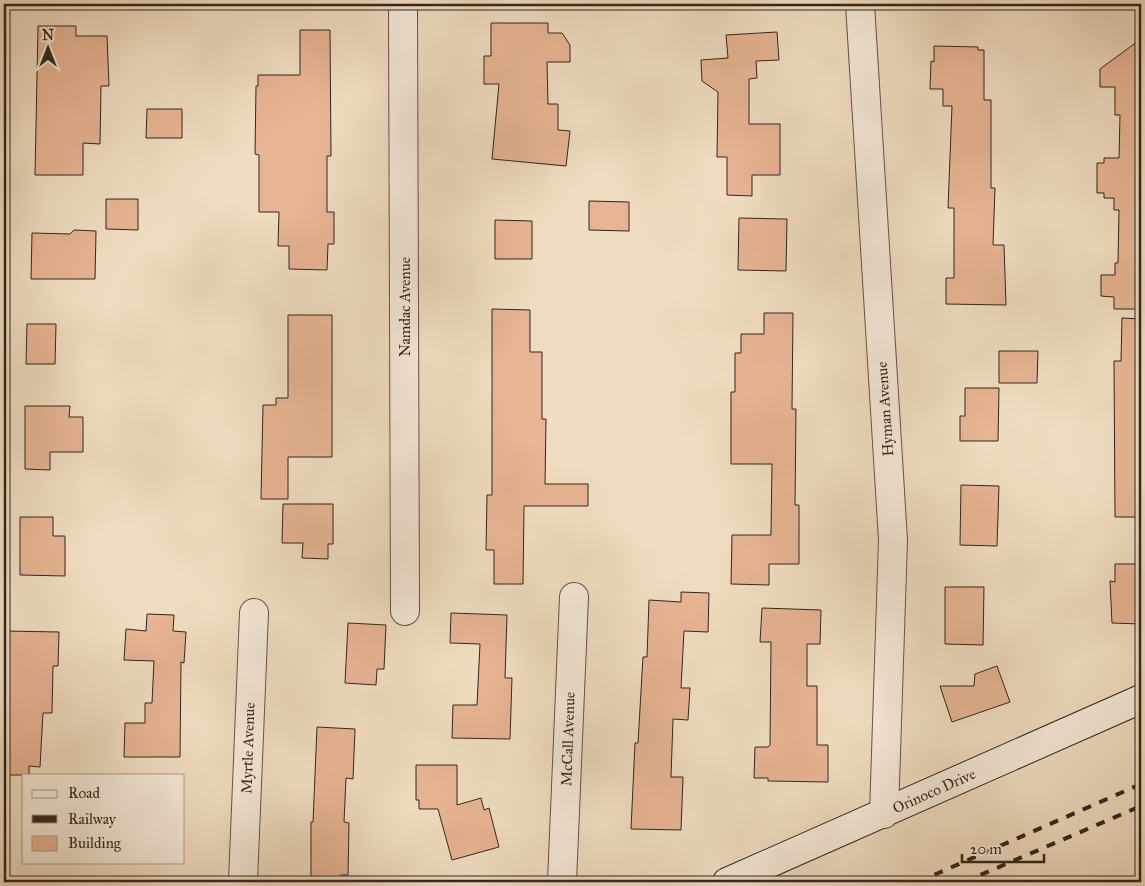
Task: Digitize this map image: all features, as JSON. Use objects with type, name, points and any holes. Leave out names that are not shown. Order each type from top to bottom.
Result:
[{"type":"street","name":"Namdac Avenue","points":[[404,4],[405,611]]},
{"type":"street","name":"Hyman Avenue","points":[[860,4],[894,540],[884,814]]},
{"type":"street","name":"McCall Avenue","points":[[562,882],[574,597]]},
{"type":"street","name":"Myrtle Avenue","points":[[242,882],[254,613]]},
{"type":"street","name":"Orinoco Drive","points":[[727,882],[1141,699]]},
{"type":"building","points":[[491,23],[548,23],[548,33],[562,33],[570,45],[570,62],[547,62],[548,104],[558,104],[558,130],[570,131],[566,166],[492,159],[499,84],[484,84],[484,56],[491,56]]},
{"type":"building","points":[[38,26],[76,26],[76,36],[107,36],[109,86],[101,86],[100,144],[83,143],[83,175],[35,175]]},
{"type":"building","points":[[300,30],[330,30],[331,156],[327,156],[327,212],[334,212],[334,244],[328,244],[327,270],[289,269],[289,246],[278,246],[279,212],[259,212],[259,155],[255,154],[256,86],[258,86],[258,75],[300,75]]},
{"type":"building","points":[[777,32],[779,60],[756,61],[757,78],[749,79],[749,124],[780,124],[780,175],[752,175],[752,196],[727,195],[727,157],[717,157],[718,92],[702,81],[701,60],[728,58],[726,35]]},
{"type":"building","points":[[1141,39],[1141,309],[1114,309],[1114,297],[1101,296],[1101,275],[1115,275],[1115,263],[1118,263],[1119,210],[1114,210],[1114,198],[1104,198],[1104,193],[1097,193],[1097,163],[1104,163],[1104,158],[1119,158],[1120,115],[1115,115],[1115,87],[1100,87],[1100,69]]},
{"type":"building","points":[[934,46],[978,47],[978,50],[984,50],[984,100],[991,100],[991,188],[995,188],[993,245],[1004,245],[1006,305],[946,304],[946,278],[954,278],[954,208],[948,208],[952,106],[943,106],[943,89],[930,89],[931,61],[934,62]]},
{"type":"building","points":[[147,109],[182,109],[182,138],[146,138]]},
{"type":"building","points":[[106,199],[138,199],[138,230],[106,229]]},
{"type":"building","points":[[589,201],[629,202],[629,231],[589,230]]},
{"type":"building","points":[[739,218],[787,219],[786,271],[738,270]]},
{"type":"building","points":[[495,220],[532,221],[532,259],[495,259]]},
{"type":"building","points":[[74,230],[96,231],[95,279],[31,279],[32,233],[70,234]]},
{"type":"building","points":[[492,309],[530,310],[530,352],[542,352],[542,419],[546,419],[545,484],[588,484],[588,506],[524,506],[523,584],[494,584],[494,550],[486,550],[487,495],[492,495]]},
{"type":"building","points":[[764,313],[793,313],[792,409],[796,409],[795,505],[799,505],[799,564],[769,564],[769,585],[731,584],[732,535],[771,535],[772,464],[731,464],[731,392],[735,392],[735,353],[741,353],[741,334],[764,334]]},
{"type":"building","points":[[288,315],[332,315],[332,457],[288,457],[288,499],[261,499],[263,405],[276,405],[276,398],[288,398]]},
{"type":"building","points":[[1122,318],[1141,319],[1141,517],[1115,517],[1114,361],[1121,361]]},
{"type":"building","points":[[27,324],[56,324],[55,364],[26,364]]},
{"type":"building","points":[[999,351],[1038,351],[1037,383],[999,383]]},
{"type":"building","points":[[965,388],[999,388],[998,441],[960,441],[960,416],[965,416]]},
{"type":"building","points":[[25,406],[70,406],[69,417],[83,417],[83,452],[50,452],[50,470],[25,469]]},
{"type":"building","points":[[961,485],[999,486],[997,546],[960,545]]},
{"type":"building","points":[[283,504],[333,504],[333,544],[328,544],[328,559],[302,558],[303,543],[282,543]]},
{"type":"building","points":[[20,517],[53,517],[53,536],[65,536],[65,576],[20,575]]},
{"type":"building","points":[[1115,564],[1141,564],[1141,624],[1112,623],[1110,581],[1115,582]]},
{"type":"building","points":[[945,587],[984,587],[983,645],[945,644]]},
{"type":"building","points":[[681,592],[709,593],[708,632],[684,631],[681,688],[690,688],[688,720],[673,719],[671,777],[683,777],[681,830],[631,829],[635,743],[638,743],[643,657],[647,657],[649,600],[681,602]]},
{"type":"building","points":[[762,608],[821,610],[820,644],[807,644],[807,686],[817,686],[817,745],[828,745],[828,782],[768,781],[768,778],[754,778],[755,747],[768,747],[770,745],[771,642],[760,642]]},
{"type":"building","points":[[451,613],[507,615],[505,678],[512,678],[510,739],[452,738],[453,705],[477,705],[480,644],[450,643]]},
{"type":"building","points":[[147,614],[174,615],[173,631],[186,632],[184,663],[181,662],[180,757],[124,757],[125,723],[145,723],[145,703],[152,703],[154,661],[124,660],[126,629],[146,631]]},
{"type":"building","points":[[348,623],[386,625],[384,669],[377,669],[376,685],[345,683]]},
{"type":"building","points":[[4,631],[59,632],[58,666],[53,666],[52,713],[43,713],[40,767],[29,766],[29,774],[4,775]]},
{"type":"building","points":[[997,666],[1010,702],[952,722],[940,686],[974,686],[975,674]]},
{"type":"building","points":[[317,727],[355,729],[353,779],[346,778],[344,822],[349,823],[348,875],[341,875],[341,882],[311,882],[311,822],[313,822]]},
{"type":"building","points":[[416,765],[457,765],[457,805],[481,798],[484,810],[489,808],[499,847],[452,860],[438,809],[419,809],[419,800],[416,800]]},
{"type":"railway","points":[[918,882],[1141,784]]},
{"type":"railway","points":[[964,882],[1141,806]]}]
